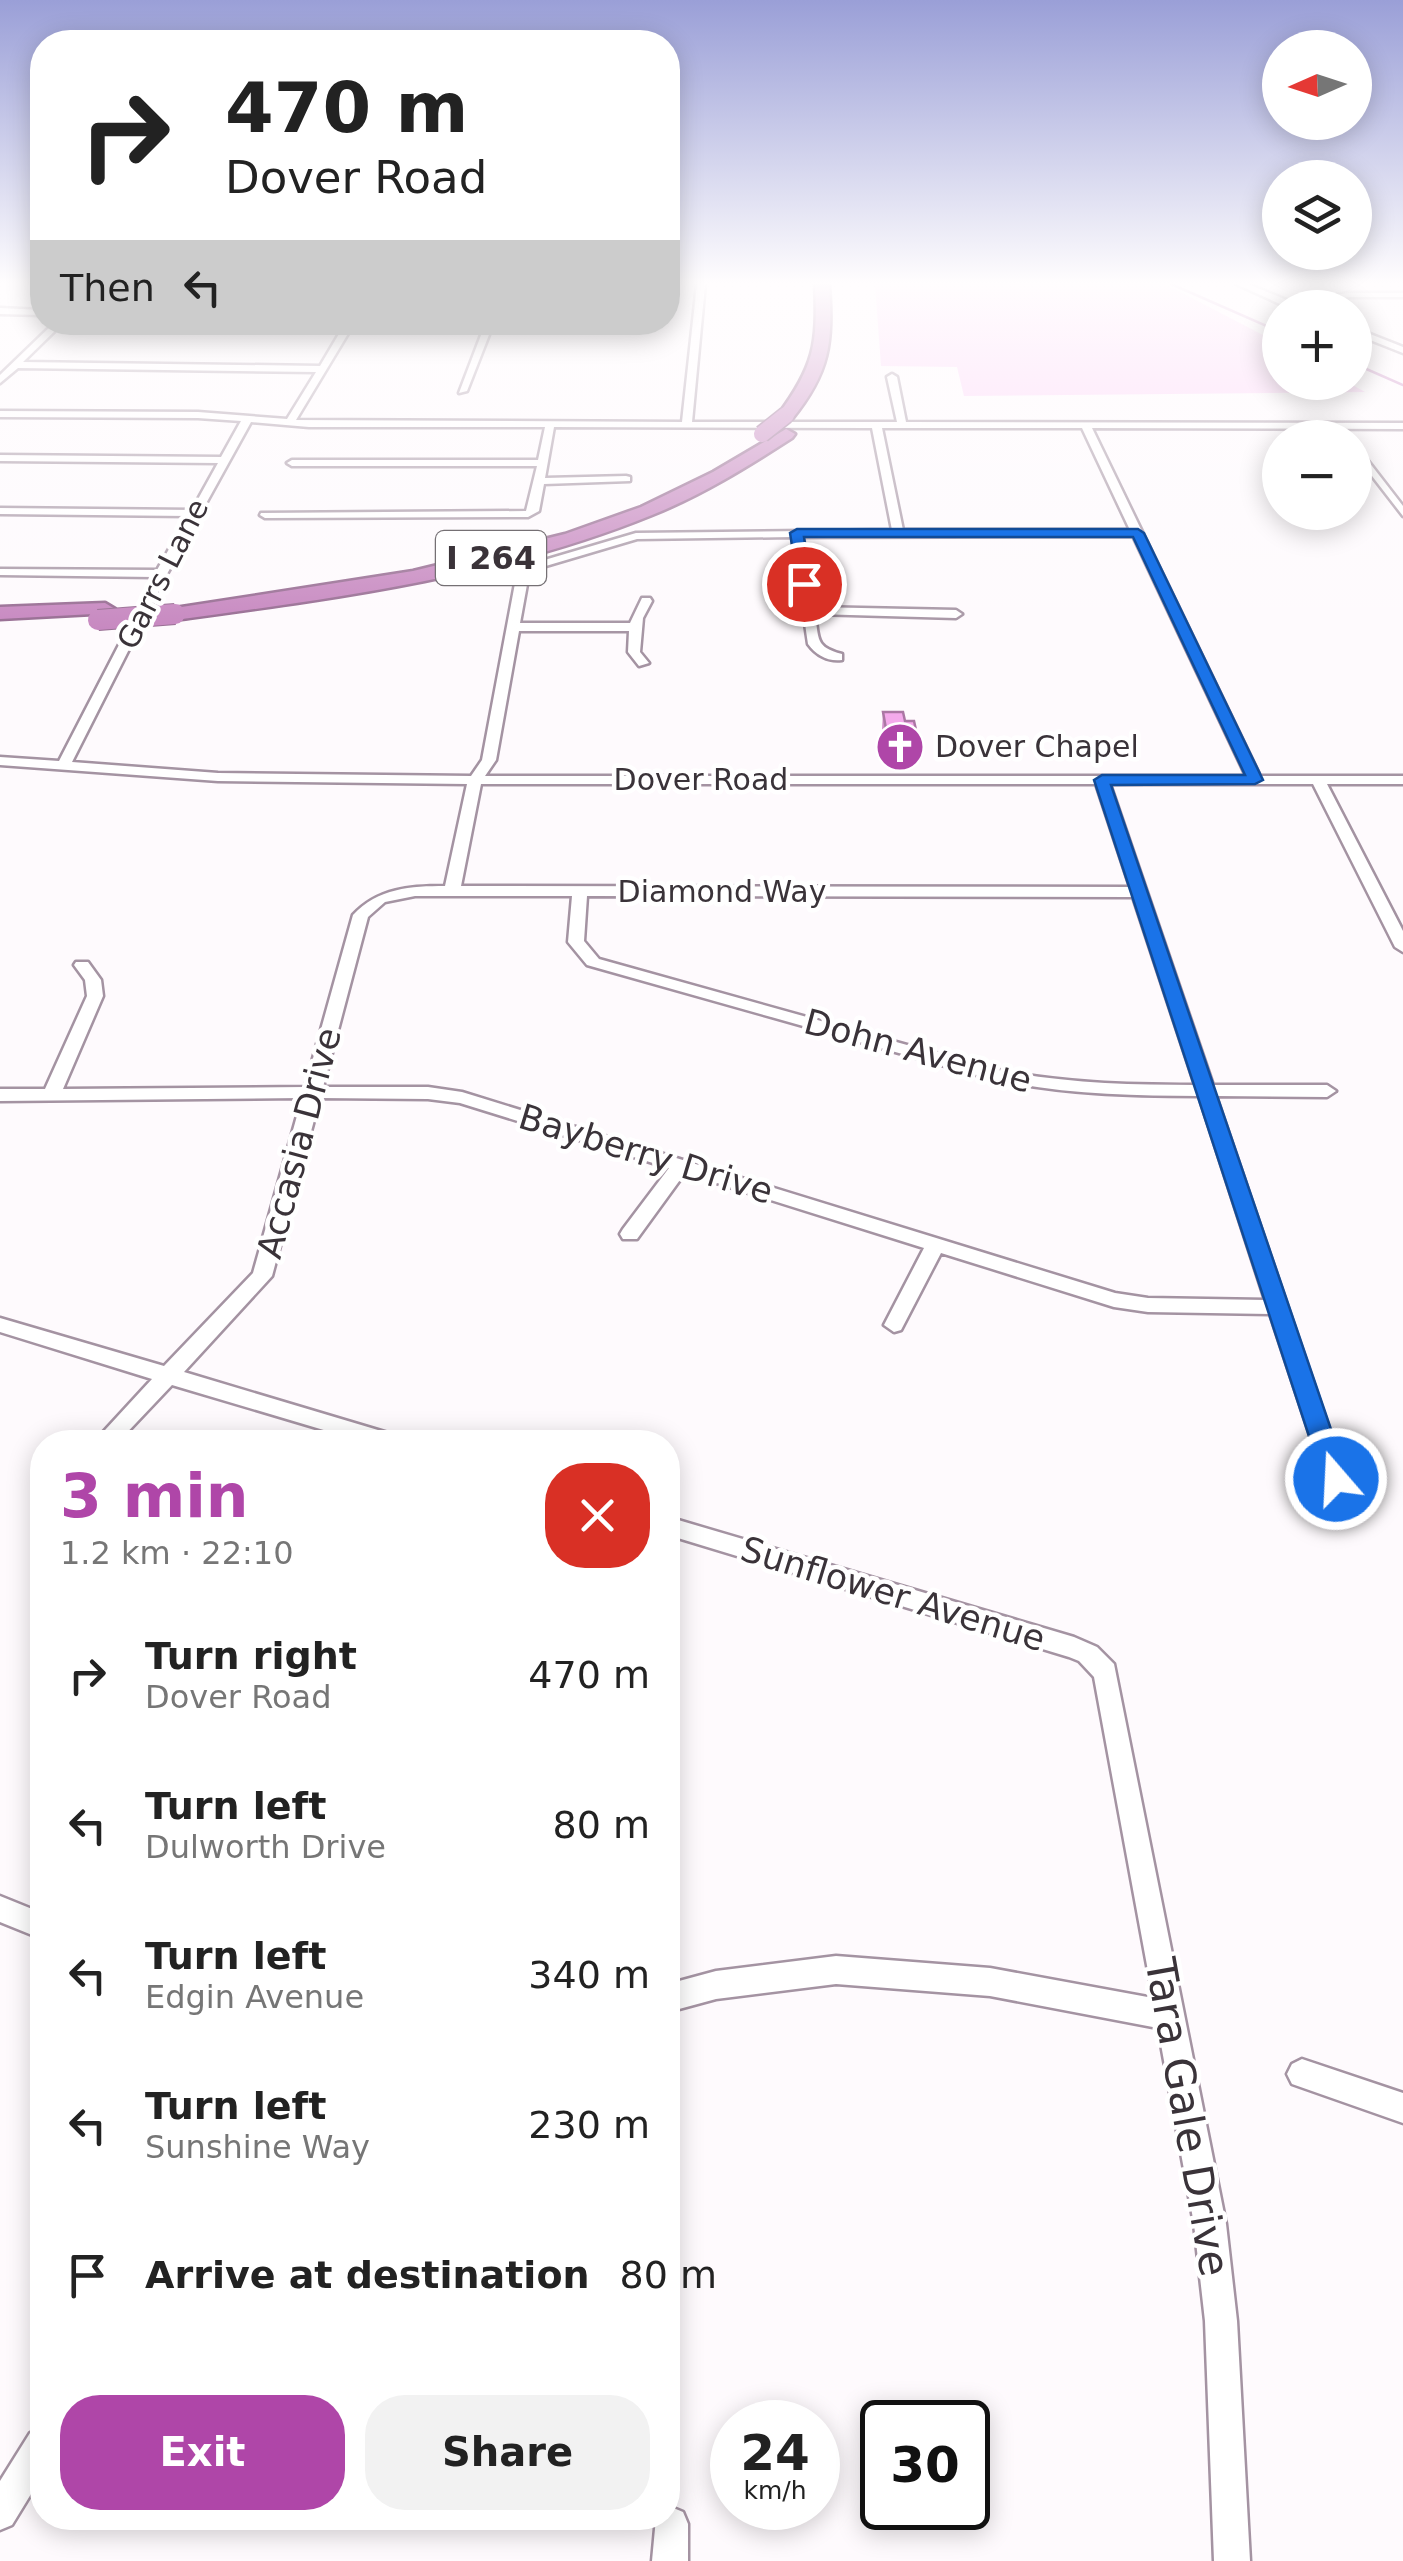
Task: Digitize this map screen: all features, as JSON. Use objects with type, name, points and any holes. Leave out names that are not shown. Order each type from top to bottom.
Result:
[{"type":"highway","name":"I 264","points":[[0,624],[178,609],[406,578],[572,536],[696,488],[786,425],[799,404]]},
{"type":"highway","name":"I 264","points":[[178,609],[386,572],[548,532],[675,485],[762,434],[808,414],[818,404]]},
{"type":"highway","name":"I 264","points":[[0,613],[102,615]]},
{"type":"street","points":[[290,422],[302,404]]},
{"type":"street","points":[[686,424],[688,404]]},
{"type":"street","points":[[898,404],[902,424]]},
{"type":"street","points":[[0,414],[198,415],[290,422],[1262,425]]},
{"type":"street","name":"Garrs Lane","points":[[64,766],[161,574],[247,420]]},
{"type":"street","points":[[265,515],[521,515],[534,511],[550,424]]},
{"type":"street","points":[[876,424],[898,534]]},
{"type":"street","points":[[1085,424],[1255,780]]},
{"type":"street","points":[[1372,426],[1403,426]]},
{"type":"street","points":[[0,458],[224,460]]},
{"type":"street","points":[[292,463],[544,462]]},
{"type":"street","points":[[1372,470],[1403,513]]},
{"type":"street","points":[[540,481],[626,479]]},
{"type":"street","points":[[0,511],[194,512]]},
{"type":"street","points":[[797,533],[800,573],[816,649],[838,657]]},
{"type":"street","points":[[452,891],[474,780],[490,760],[522,578],[528,570],[647,534],[1138,533]]},
{"type":"street","points":[[0,572],[161,574]]},
{"type":"street","points":[[642,663],[634,652],[638,610],[646,600]]},
{"type":"street","points":[[809,610],[956,614]]},
{"type":"street","points":[[513,627],[636,627]]},
{"type":"street","name":"Dover Road","points":[[0,761],[259,778],[1403,780]]},
{"type":"street","points":[[1102,780],[1347,1514]]},
{"type":"street","points":[[1318,780],[1403,947]]},
{"type":"street","name":"Diamond Way","points":[[348,962],[361,915],[374,902],[402,892],[1139,892]]},
{"type":"street","name":"Dohn Avenue","points":[[580,892],[576,942],[584,956],[604,966],[1013,1080],[1076,1089],[1327,1091]]},
{"type":"street","name":"Accasia Drive","points":[[116,1430],[262,1276],[348,962]]},
{"type":"street","points":[[52,1092],[95,996],[93,980],[82,965]]},
{"type":"street","name":"Bayberry Drive","points":[[0,1096],[52,1092],[412,1092],[462,1098],[1114,1300],[1148,1305],[1278,1307]]},
{"type":"street","points":[[630,1234],[681,1165]]},
{"type":"street","points":[[894,1325],[935,1245]]},
{"type":"street","points":[[0,1325],[350,1430]]},
{"type":"street","name":"Sunflower Avenue","points":[[680,1530],[1074,1648],[1098,1662],[1107,1678]]},
{"type":"street","name":"Tara Gale Drive","points":[[1107,1678],[1210,2224],[1221,2321],[1232,2561]]},
{"type":"street","points":[[0,1909],[30,1921]]},
{"type":"street","points":[[680,1995],[716,1985],[836,1970],[990,1982],[1172,2016]]},
{"type":"street","points":[[1302,2074],[1403,2108]]},
{"type":"street","points":[[0,2513],[30,2464]]},
{"type":"street","points":[[670,2561],[671,2530]]},
{"type":"building","points":[[883,712],[903,712],[905,721],[914,721],[918,739],[888,740]]},
{"type":"place","name":"Dover Chapel","points":[[900,747]]},
{"type":"route","points":[[804,584],[798,564],[797,533],[1138,533],[1255,780],[1102,780],[1336,1479]]}]
